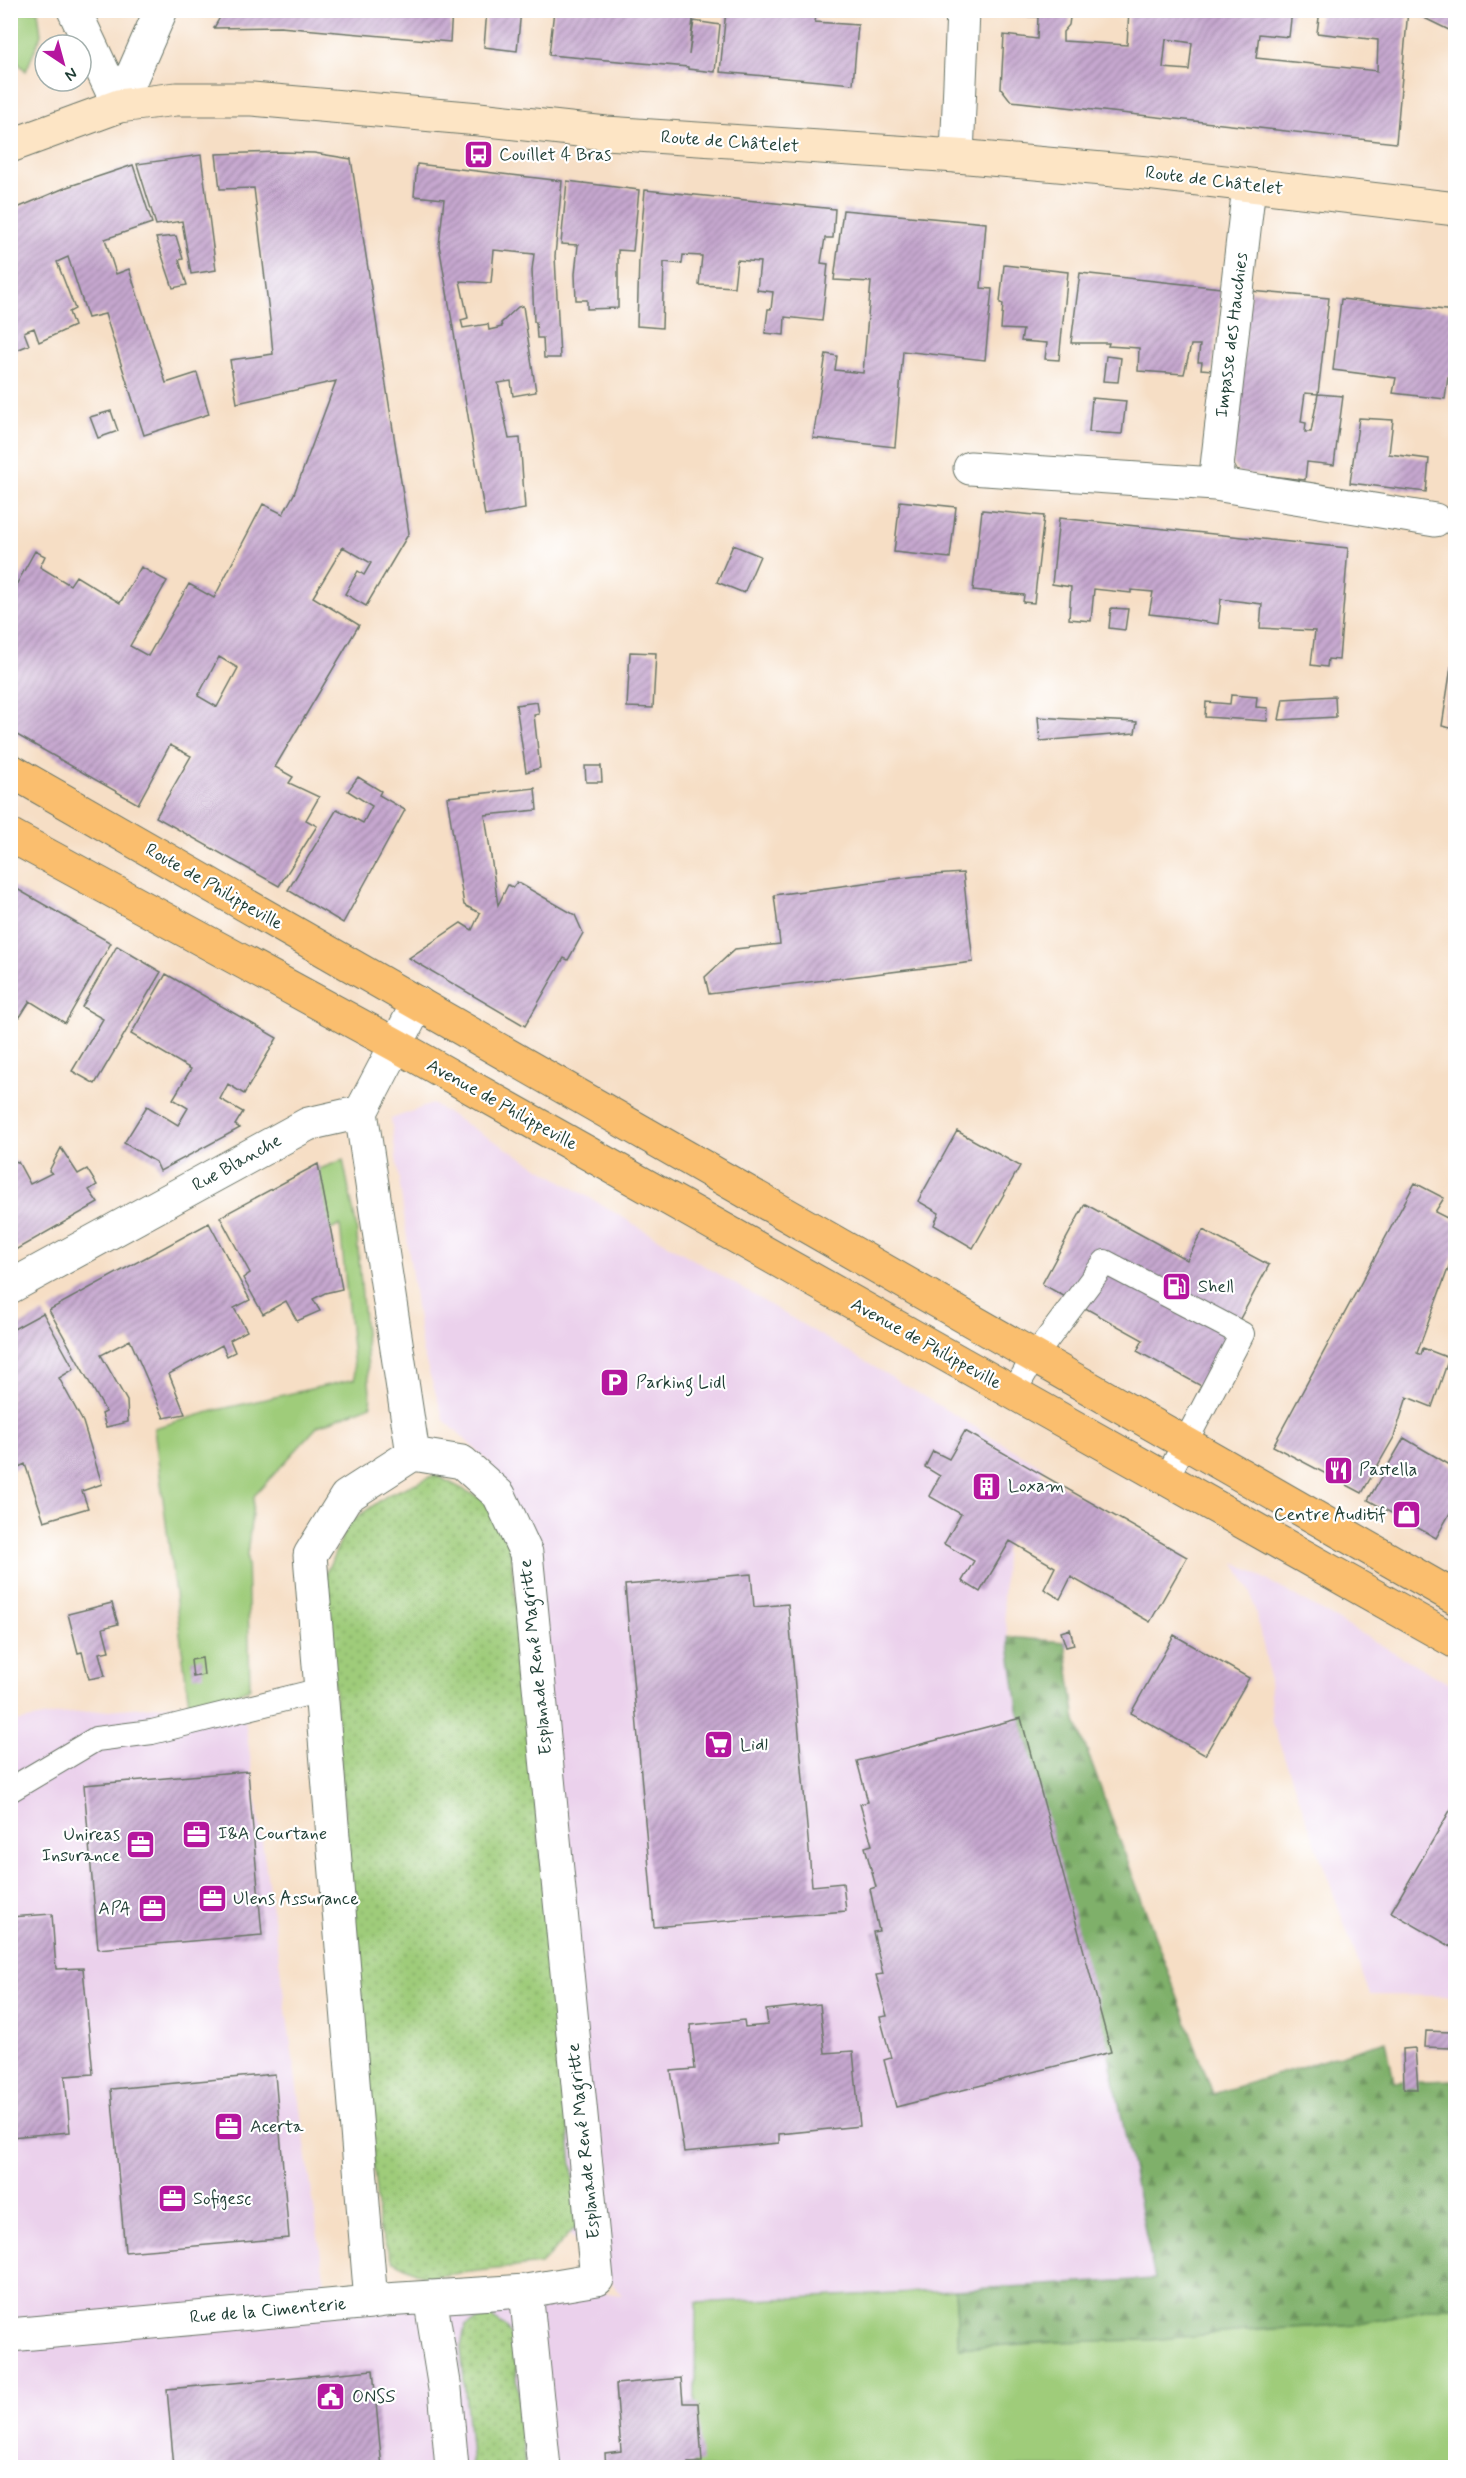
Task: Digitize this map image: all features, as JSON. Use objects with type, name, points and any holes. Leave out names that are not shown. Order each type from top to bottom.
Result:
[{"type":"main road","name":"Route de Philippeville","points":[[10,770],[418,1003]]},
{"type":"main road","points":[[10,835],[396,1046]]},
{"type":"main road","points":[[418,1003],[1455,1598]]},
{"type":"main road","name":"Avenue de Philippeville","points":[[396,1046],[1455,1642]]},
{"type":"street","points":[[74,10],[119,106]]},
{"type":"street","points":[[119,106],[161,10]]},
{"type":"street","points":[[957,156],[963,10]]},
{"type":"street","name":"Route de Châtelet","points":[[10,146],[119,106],[176,99],[252,99],[479,119],[606,134],[957,156],[1147,173],[1455,209]]},
{"type":"street","name":"Impasse des Hauchies","points":[[1215,484],[1249,186]]},
{"type":"street","points":[[970,468],[1215,484],[1435,520]]},
{"type":"street","points":[[371,2302],[310,1555],[346,1497],[413,1454],[361,1113],[418,1003]]},
{"type":"street","name":"Rue Blanche","points":[[10,1287],[308,1124],[361,1113]]},
{"type":"street","name":"Esplanade René Magritte","points":[[413,1454],[462,1462],[499,1496],[526,1553],[597,2279],[526,2291]]},
{"type":"street","points":[[526,2291],[544,2468]]},
{"type":"street","name":"Rue de la Cimenterie","points":[[10,2335],[371,2302],[526,2291]]},
{"type":"street","points":[[430,2297],[445,2389],[452,2468]]},
{"type":"lane","points":[[1013,1393],[1035,1357],[1105,1262],[1242,1334],[1166,1479]]},
{"type":"lane","points":[[10,1790],[96,1739],[152,1732],[321,1690]]},
{"type":"shaded area","points":[[432,1104],[1044,1468],[1006,1533],[1003,1600],[1008,1637],[1018,1709],[1103,2030],[1155,2279],[696,2303],[694,2467],[11,2468],[11,1723],[59,1714],[242,1699],[328,2306],[551,2286],[623,2295],[570,2234],[519,1537],[490,1463],[444,1420],[422,1350],[391,1119]]},
{"type":"shaded area","points":[[1235,1562],[1455,1687],[1455,1996],[1370,1995],[1272,1723],[1268,1667],[1251,1593]]},
{"type":"green space","points":[[11,10],[38,11],[41,33],[33,33],[33,54],[26,71],[11,56]]},
{"type":"green space","points":[[343,1160],[356,1224],[371,1405],[318,1426],[254,1496],[247,1555],[250,1688],[221,1701],[189,1704],[154,1428],[217,1410],[355,1379],[340,1225],[318,1237],[288,1181]]},
{"type":"green space","points":[[435,1475],[486,1501],[510,1547],[578,2225],[541,2264],[426,2277],[393,2261],[379,2229],[325,1575],[349,1523],[388,1495]]},
{"type":"green space","points":[[1008,1637],[1065,1642],[1076,1721],[1213,2094],[1386,2041],[1394,2082],[1455,2080],[1455,2305],[1359,2324],[1255,2330],[1151,2340],[1046,2342],[959,2348],[955,2290],[1155,2279],[1107,2046],[1018,1709]]},
{"type":"green space","points":[[955,2290],[959,2348],[1359,2324],[1455,2305],[1455,2467],[694,2468],[696,2303]]},
{"type":"green space","points":[[489,2315],[506,2327],[514,2343],[525,2467],[472,2467],[461,2348],[465,2326]]},
{"type":"building","points":[[224,10],[452,10],[450,42],[280,27],[214,28]]},
{"type":"building","points":[[487,10],[521,10],[517,51],[484,47]]},
{"type":"building","points":[[554,10],[694,10],[689,55],[694,21],[720,25],[715,72],[688,69],[688,67],[549,55]]},
{"type":"building","points":[[726,10],[817,10],[815,22],[858,25],[853,84],[720,72]]},
{"type":"building","points":[[1004,10],[1071,10],[1069,25],[1063,32],[1063,41],[1127,45],[1129,10],[1292,10],[1289,37],[1259,34],[1256,58],[1377,71],[1378,40],[1317,33],[1320,10],[1408,10],[1396,143],[1011,101],[1001,88],[1004,35],[1037,39],[1038,17],[1004,15]],"holes":[[[1166,39],[1192,43],[1189,70],[1163,68]]]},
{"type":"building","points":[[1408,10],[1455,10],[1455,33]]},
{"type":"building","points":[[314,153],[351,159],[409,533],[366,606],[345,594],[358,571],[364,575],[371,563],[343,547],[313,597],[359,625],[275,767],[293,777],[289,783],[319,797],[306,820],[317,826],[279,886],[156,817],[191,756],[170,745],[138,804],[10,731],[10,596],[35,551],[45,556],[40,567],[70,585],[76,576],[120,603],[141,567],[167,581],[130,646],[148,656],[189,584],[214,598],[263,504],[283,514],[294,494],[336,381],[237,403],[230,360],[273,354],[254,188],[220,189],[216,154]],"holes":[[[219,657],[238,668],[217,707],[198,696]]]},
{"type":"building","points":[[201,155],[216,270],[191,274],[182,221],[156,225],[137,164]]},
{"type":"building","points":[[417,164],[562,181],[555,256],[560,358],[544,358],[543,338],[537,338],[536,322],[534,322],[532,270],[534,254],[494,250],[491,283],[460,281],[468,318],[461,320],[463,328],[488,324],[489,330],[502,327],[501,323],[518,307],[523,306],[536,392],[513,396],[511,381],[498,383],[509,439],[520,438],[525,509],[485,516],[439,245],[444,199],[414,196]]},
{"type":"building","points":[[133,165],[152,223],[105,239],[116,274],[129,269],[166,383],[197,373],[209,414],[144,435],[105,314],[88,318],[68,257],[57,262],[75,309],[69,312],[74,326],[39,342],[34,328],[24,332],[29,345],[10,351],[10,211],[67,187]]},
{"type":"building","points":[[567,181],[639,190],[633,251],[618,250],[618,308],[587,309],[587,300],[576,300],[575,274],[578,245],[561,244]]},
{"type":"building","points":[[645,190],[835,209],[833,238],[825,238],[821,263],[828,264],[822,321],[785,317],[784,335],[765,333],[773,292],[757,290],[760,262],[737,260],[734,287],[699,285],[702,256],[683,255],[682,264],[664,262],[662,328],[637,326],[639,260]]},
{"type":"building","points":[[843,210],[986,223],[981,288],[992,289],[985,360],[903,351],[895,447],[813,438],[826,354],[837,356],[835,370],[863,373],[871,282],[834,280]]},
{"type":"building","points":[[176,236],[183,259],[179,260],[187,285],[173,288],[156,238]]},
{"type":"building","points":[[1004,265],[1068,272],[1059,360],[1045,359],[1047,343],[1021,341],[1023,330],[1001,329],[1003,304],[1000,303]]},
{"type":"building","points":[[1080,273],[1221,288],[1212,370],[1201,369],[1202,362],[1198,362],[1200,345],[1191,345],[1184,374],[1138,371],[1139,348],[1108,346],[1109,343],[1071,343]]},
{"type":"building","points":[[1250,291],[1329,298],[1318,394],[1343,396],[1334,465],[1307,462],[1305,480],[1238,472],[1233,463]],"holes":[[[1305,393],[1318,394],[1311,432],[1305,432],[1306,423],[1301,422]]]},
{"type":"building","points":[[1341,299],[1455,311],[1455,378],[1448,377],[1445,399],[1393,393],[1396,378],[1333,370]]},
{"type":"building","points":[[1106,356],[1121,358],[1118,382],[1103,381]]},
{"type":"building","points":[[1092,398],[1126,401],[1122,434],[1089,432]]},
{"type":"building","points":[[111,411],[118,431],[98,438],[90,417]]},
{"type":"building","points":[[1359,418],[1393,420],[1389,454],[1429,459],[1426,492],[1350,483]]},
{"type":"building","points":[[900,501],[956,507],[950,558],[894,552]]},
{"type":"building","points":[[982,510],[1044,516],[1034,603],[1023,602],[1024,595],[973,590]]},
{"type":"building","points":[[1059,518],[1348,548],[1339,660],[1328,659],[1327,667],[1311,665],[1315,631],[1260,628],[1262,604],[1221,599],[1218,624],[1149,614],[1153,592],[1131,590],[1131,593],[1094,589],[1091,621],[1069,619],[1071,587],[1052,584]]},
{"type":"building","points":[[733,545],[760,556],[744,593],[717,582]]},
{"type":"building","points":[[1111,608],[1128,609],[1125,630],[1109,628]]},
{"type":"building","points":[[630,652],[656,653],[653,708],[627,707]]},
{"type":"building","points":[[1451,667],[1455,668],[1455,729],[1442,726]]},
{"type":"building","points":[[1231,695],[1257,697],[1256,707],[1268,708],[1267,721],[1205,717],[1206,702],[1230,704]]},
{"type":"building","points":[[1335,696],[1336,717],[1279,720],[1283,699]]},
{"type":"building","points":[[537,702],[539,714],[534,715],[540,768],[526,772],[516,705]]},
{"type":"building","points":[[1038,717],[1137,722],[1135,733],[1040,741]]},
{"type":"building","points":[[585,766],[601,766],[602,782],[586,782]]},
{"type":"building","points":[[358,777],[381,791],[379,795],[405,810],[343,923],[288,890],[337,809],[363,823],[372,806],[348,791]]},
{"type":"building","points":[[535,788],[537,810],[485,815],[498,905],[508,885],[513,887],[517,882],[575,915],[583,933],[568,960],[564,958],[525,1026],[409,958],[461,923],[472,930],[480,913],[464,905],[447,797]]},
{"type":"building","points":[[963,873],[973,962],[709,994],[705,977],[735,949],[780,944],[774,895],[917,876]]},
{"type":"building","points":[[10,885],[111,943],[65,1023],[30,1001],[20,1017],[13,1013],[10,1017]]},
{"type":"building","points":[[117,946],[161,972],[95,1084],[72,1071],[103,1019],[82,1007]]},
{"type":"building","points":[[166,974],[277,1038],[244,1094],[228,1084],[220,1099],[243,1112],[235,1125],[240,1128],[160,1171],[156,1162],[124,1143],[147,1106],[178,1125],[188,1108],[173,1099],[191,1069],[131,1034]]},
{"type":"building","points":[[957,1131],[1020,1166],[973,1248],[934,1225],[939,1213],[918,1201]]},
{"type":"building","points":[[61,1148],[78,1174],[87,1169],[97,1185],[89,1190],[98,1203],[10,1253],[10,1160],[18,1162],[30,1184],[52,1173],[49,1171]]},
{"type":"building","points":[[318,1164],[342,1289],[313,1299],[320,1311],[297,1321],[286,1301],[263,1314],[243,1278],[250,1273],[220,1217]]},
{"type":"building","points":[[1415,1183],[1444,1198],[1435,1212],[1455,1222],[1455,1250],[1417,1353],[1421,1355],[1423,1348],[1449,1358],[1432,1407],[1407,1397],[1394,1437],[1362,1493],[1273,1446]]},
{"type":"building","name":"Shell","points":[[1085,1204],[1187,1260],[1203,1230],[1269,1265],[1203,1387],[1137,1351],[1143,1340],[1042,1284]]},
{"type":"building","points":[[209,1223],[250,1300],[234,1308],[247,1331],[230,1340],[235,1352],[227,1356],[222,1345],[169,1374],[185,1414],[164,1418],[130,1340],[101,1355],[127,1401],[128,1422],[106,1427],[102,1414],[106,1412],[49,1310]]},
{"type":"building","points":[[43,1313],[74,1369],[59,1378],[83,1422],[102,1484],[82,1491],[88,1508],[44,1521],[25,1464],[10,1471],[10,1331]]},
{"type":"building","points":[[965,1431],[1187,1557],[1150,1622],[1071,1577],[1060,1599],[1044,1589],[1055,1567],[1010,1541],[980,1592],[962,1581],[974,1561],[944,1544],[961,1514],[929,1496],[940,1476],[925,1467],[933,1451],[949,1459]]},
{"type":"building","points":[[1404,1438],[1455,1468],[1455,1504],[1436,1538],[1368,1500]]},
{"type":"building","name":"Lidl","points":[[751,1574],[754,1607],[788,1604],[812,1886],[843,1883],[846,1911],[654,1927],[625,1585]]},
{"type":"building","points":[[112,1603],[118,1624],[103,1628],[109,1651],[99,1653],[105,1676],[89,1679],[82,1652],[78,1653],[68,1614]]},
{"type":"building","points":[[1070,1629],[1074,1645],[1066,1647],[1061,1632]]},
{"type":"building","points":[[1174,1635],[1249,1678],[1205,1755],[1131,1713]]},
{"type":"building","points":[[202,1658],[204,1675],[193,1677],[191,1660]]},
{"type":"building","points":[[1021,1718],[1111,2052],[896,2107],[884,2060],[891,2058],[880,2017],[887,2016],[876,1975],[883,1974],[873,1932],[879,1931],[870,1889],[876,1887],[865,1847],[872,1845],[860,1804],[868,1802],[857,1761]]},
{"type":"building","points":[[248,1771],[262,1935],[98,1949],[84,1785]]},
{"type":"building","points":[[1455,1802],[1455,1949],[1391,1912]]},
{"type":"building","points":[[52,1914],[56,1969],[83,1968],[93,2074],[65,2076],[70,2132],[10,2137],[10,1917]]},
{"type":"building","points":[[820,2004],[825,2053],[853,2051],[860,2126],[779,2134],[779,2143],[684,2152],[671,2071],[695,2069],[690,2025],[744,2020],[745,2027],[768,2025],[766,2010]]},
{"type":"building","points":[[1426,2031],[1451,2032],[1450,2048],[1425,2047]]},
{"type":"building","points":[[1415,2048],[1418,2089],[1404,2089],[1403,2049]]},
{"type":"building","points":[[275,2074],[289,2238],[125,2252],[111,2089]]},
{"type":"building","points":[[373,2370],[382,2468],[174,2468],[167,2389]]},
{"type":"building","points":[[681,2378],[683,2403],[698,2403],[702,2462],[688,2463],[688,2468],[606,2468],[605,2453],[621,2451],[616,2384]]},
{"type":"place","name":"Couillet 4 Bras","points":[[478,155]]},
{"type":"place","name":"Shell","points":[[1177,1287]]},
{"type":"place","name":"Parking Lidl","points":[[615,1383]]},
{"type":"place","name":"Pastella","points":[[1338,1470]]},
{"type":"place","name":"Loxam","points":[[987,1486]]},
{"type":"place","name":"Centre Auditif","points":[[1407,1515]]},
{"type":"place","name":"Lidl","points":[[719,1745]]},
{"type":"place","name":"I&A Courtane","points":[[197,1834]]},
{"type":"place","name":"Unireas Insurance","points":[[141,1845]]},
{"type":"place","name":"Ulens Assurance","points":[[212,1899]]},
{"type":"place","name":"APA","points":[[152,1909]]},
{"type":"place","name":"Acerta","points":[[229,2127]]},
{"type":"place","name":"Sofigesc","points":[[172,2199]]},
{"type":"place","name":"ONSS","points":[[331,2397]]}]
